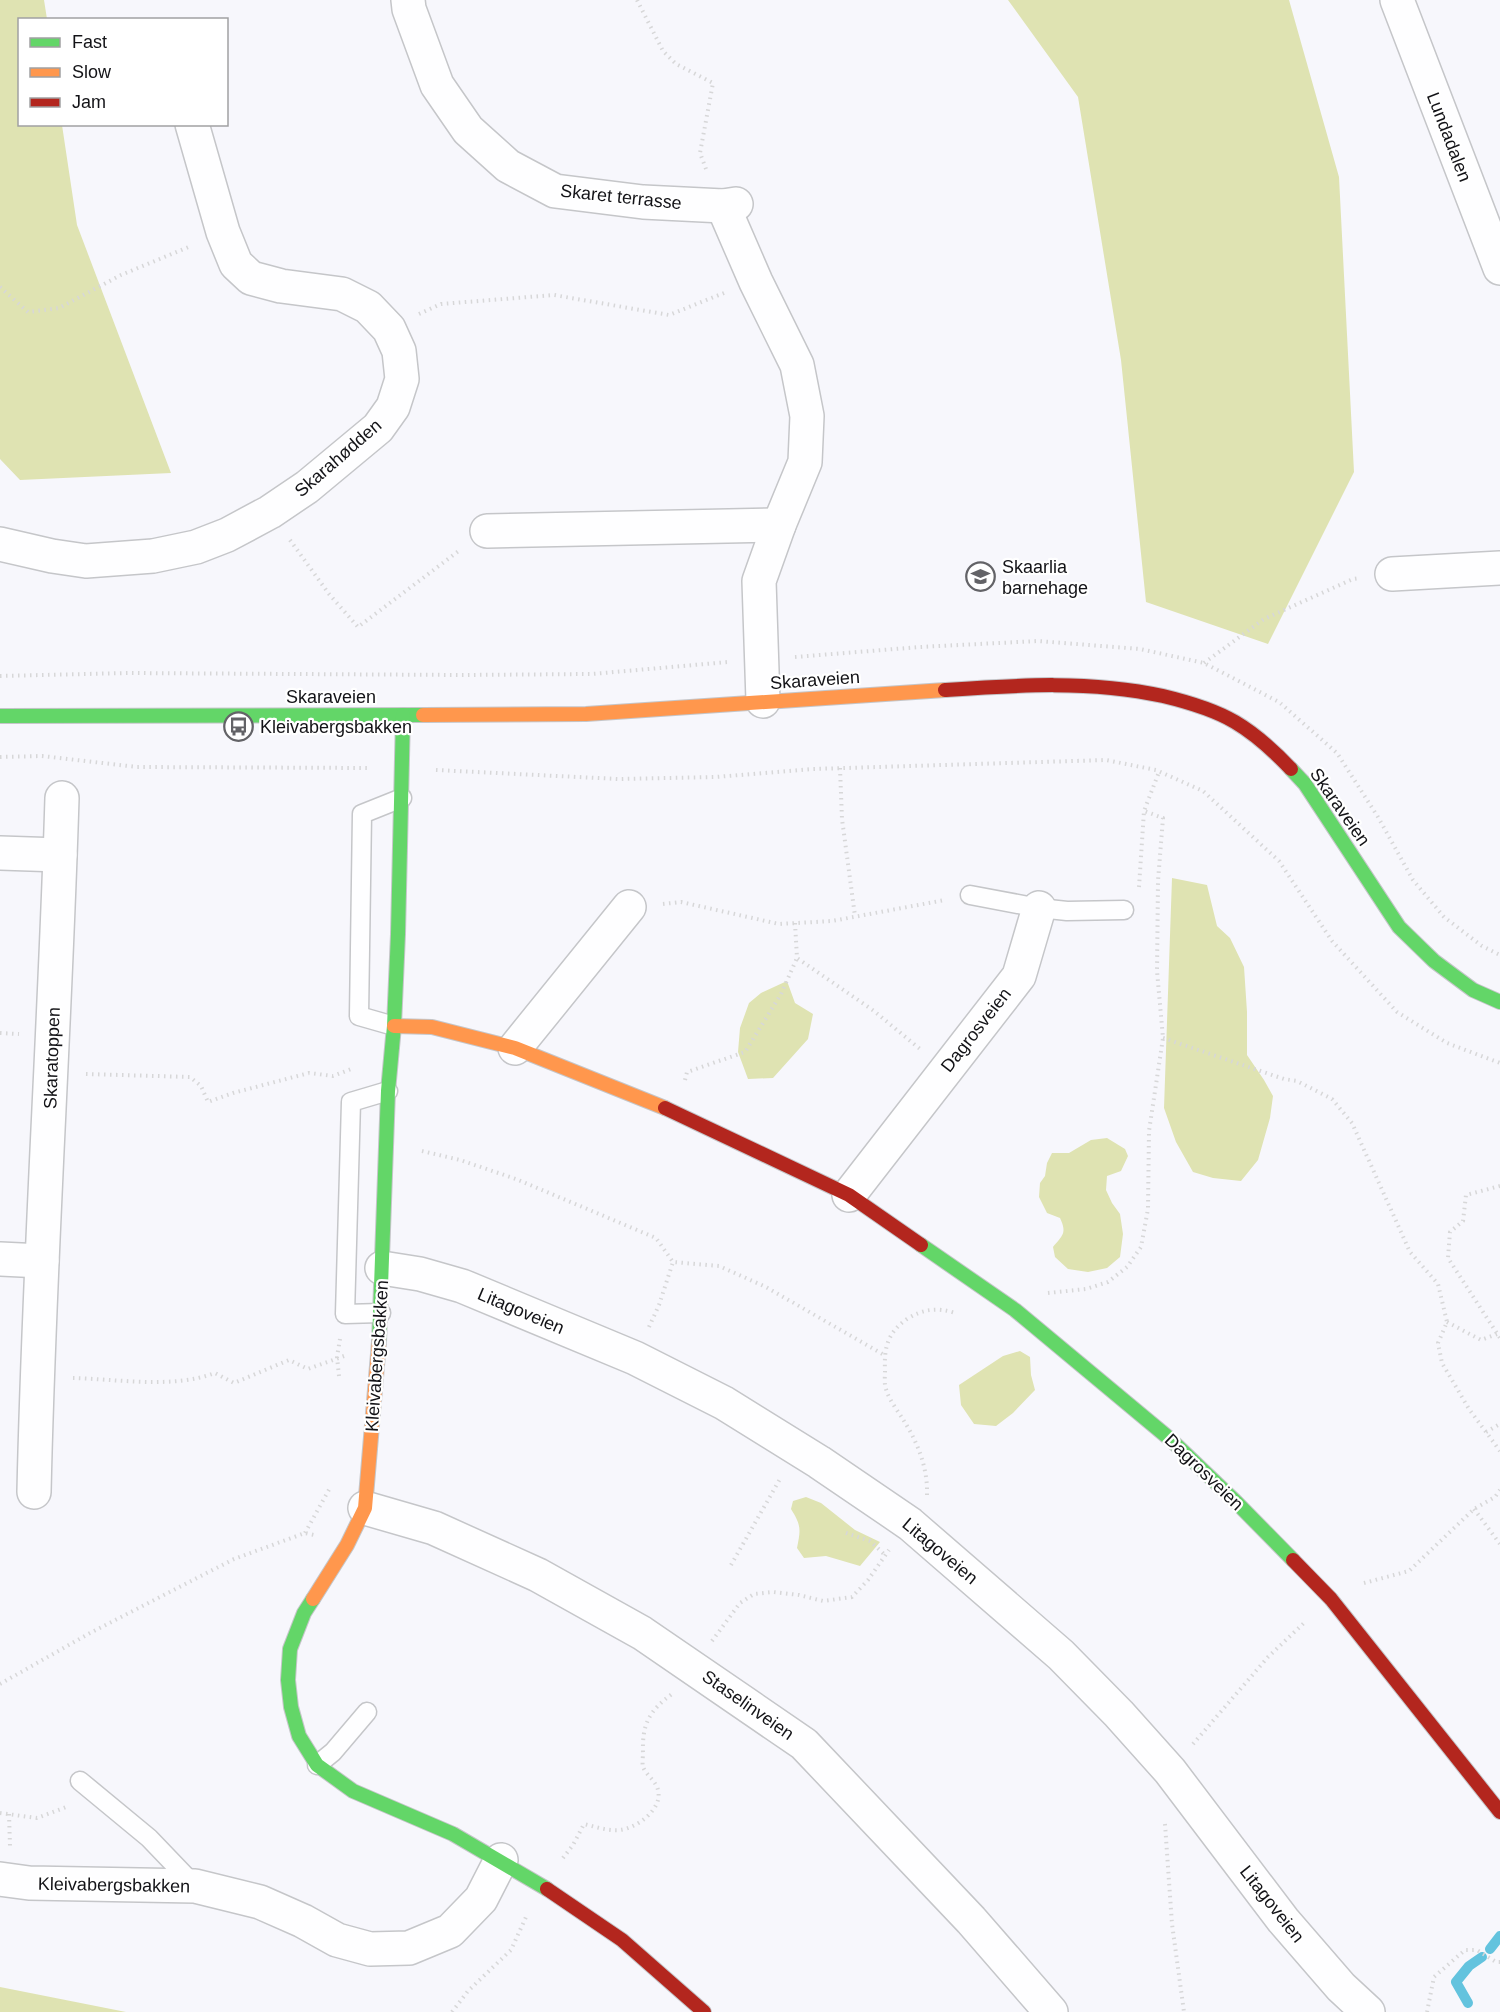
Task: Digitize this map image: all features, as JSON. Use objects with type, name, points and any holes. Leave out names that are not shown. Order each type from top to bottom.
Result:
[{"type":"street","name":"Skaret terrasse","points":[[408,0],[409,9],[437,85],[468,130],[508,166],[555,191],[643,202],[729,205],[756,282],[797,365],[807,416],[805,462],[759,581],[763,701]]},
{"type":"street","name":"Lundadalen","points":[[1400,2],[1500,268]]},
{"type":"street","name":"Skarahødden","points":[[0,544],[86,561],[153,556],[196,547],[227,535],[270,513],[307,488],[378,428],[393,407],[402,379],[399,351],[388,329],[368,307],[342,294],[280,286],[251,278],[236,264],[223,232],[193,126]]},
{"type":"street","points":[[487,531],[779,525]]},
{"type":"street","points":[[1392,574],[1500,568]]},
{"type":"street","name":"Skaraveien","points":[[0,716],[586,714],[1033,684],[1101,686],[1152,694],[1197,704],[1235,722],[1267,744],[1305,784],[1399,927],[1434,961],[1473,990],[1500,1002]]},
{"type":"street","name":"Kleivabergsbakken","points":[[403,715],[394,1026],[388,1091],[381,1313],[365,1508],[347,1545],[304,1613],[290,1649],[288,1680],[291,1707],[299,1736],[317,1765],[353,1791],[453,1834],[542,1885],[622,1940],[704,2012]]},
{"type":"street","name":"Skaratoppen","points":[[34,1492],[62,798]]},
{"type":"street","points":[[0,853],[60,855]]},
{"type":"street","points":[[515,1048],[629,907]]},
{"type":"street","name":"Dagrosveien","points":[[849,1195],[1019,976],[1039,908]]},
{"type":"street","name":"Dagrosveien","points":[[394,1026],[432,1027],[515,1048],[677,1113],[849,1195],[1015,1310],[1170,1439],[1236,1502],[1323,1591],[1500,1812]]},
{"type":"street","points":[[0,1259],[42,1261]]},
{"type":"street","name":"Litagoveien","points":[[382,1268],[420,1274],[462,1286],[635,1358],[724,1403],[819,1461],[910,1524],[1061,1655],[1119,1714],[1170,1771],[1283,1920],[1341,1987],[1368,2012]]},
{"type":"street","name":"Staselinveien","points":[[365,1508],[434,1528],[538,1575],[642,1633],[804,1744],[971,1920],[1051,2012]]},
{"type":"street","name":"Kleivabergsbakken","points":[[5,1866],[29,1883],[195,1886],[260,1902],[303,1921],[337,1940],[370,1949],[409,1948],[450,1931],[481,1899],[501,1860]]},
{"type":"lane","points":[[394,1026],[359,1016],[362,814],[402,798]]},
{"type":"lane","points":[[970,895],[1039,908],[1124,910]]},
{"type":"lane","points":[[381,1313],[345,1314],[351,1101],[388,1091]]},
{"type":"lane","points":[[317,1765],[333,1752],[367,1712]]},
{"type":"lane","points":[[80,1781],[149,1838],[195,1886]]},
{"type":"path","points":[[637,0],[663,51],[676,64],[714,83],[700,153],[706,169]]},
{"type":"path","points":[[0,286],[28,312],[59,308],[121,275],[223,232]]},
{"type":"path","points":[[388,329],[441,304],[554,295],[669,315],[756,282]]},
{"type":"path","points":[[287,536],[329,594],[358,627],[487,531]]},
{"type":"path","points":[[1204,663],[1264,619],[1353,579],[1392,574]]},
{"type":"path","points":[[0,757],[42,756],[137,767],[403,768],[618,779],[716,777],[840,768],[1106,759],[1159,771],[1203,791],[1279,861],[1332,941],[1397,1012],[1446,1043],[1500,1063]]},
{"type":"path","points":[[840,768],[842,819],[855,916]]},
{"type":"path","points":[[1140,873],[1144,811],[1159,771]]},
{"type":"path","points":[[1015,1310],[1028,1298],[1041,1294],[1086,1289],[1108,1282],[1127,1267],[1141,1247],[1148,1209],[1149,1131],[1163,1038],[1156,971],[1158,881],[1163,818],[1144,811]]},
{"type":"path","points":[[629,907],[681,902],[779,924],[832,921],[970,895]]},
{"type":"path","points":[[677,1113],[687,1072],[745,1052],[781,994],[797,958],[795,923]]},
{"type":"path","points":[[797,958],[874,1011],[945,1069]]},
{"type":"path","points":[[1163,1038],[1297,1081],[1332,1100],[1352,1123],[1410,1252],[1438,1284],[1447,1322],[1438,1343],[1442,1363],[1469,1409],[1500,1451]]},
{"type":"path","points":[[52,1073],[190,1077],[201,1086],[208,1102],[309,1073],[333,1076],[354,1068]]},
{"type":"path","points":[[417,1150],[460,1160],[516,1179],[656,1238],[673,1262],[719,1266],[766,1287],[884,1355]]},
{"type":"path","points":[[1447,1322],[1481,1340],[1499,1336],[1448,1258],[1450,1232],[1463,1221],[1466,1196],[1500,1186]]},
{"type":"path","points":[[659,1305],[673,1262]]},
{"type":"path","points":[[927,1501],[927,1486],[921,1456],[911,1431],[886,1389],[884,1355],[888,1338],[902,1322],[918,1312],[940,1308],[962,1315]]},
{"type":"path","points":[[37,1376],[177,1382],[200,1378],[214,1372],[234,1383],[289,1360],[308,1369],[337,1357],[379,1349]]},
{"type":"path","points":[[1486,1432],[1500,1424]]},
{"type":"path","points":[[731,1565],[786,1470]]},
{"type":"path","points":[[1354,1586],[1409,1571],[1474,1509],[1495,1497],[1500,1490]]},
{"type":"path","points":[[1474,1509],[1500,1544]]},
{"type":"path","points":[[0,1684],[90,1633],[234,1559],[305,1533],[347,1545]]},
{"type":"path","points":[[846,1533],[870,1541],[885,1555]]},
{"type":"path","points":[[709,1644],[740,1603],[754,1594],[773,1592],[823,1601],[852,1597],[879,1564]]},
{"type":"path","points":[[1203,1733],[1268,1657],[1292,1635]]},
{"type":"path","points":[[573,1845],[584,1824],[605,1830],[622,1830],[637,1825],[653,1810],[658,1801],[658,1789],[643,1766],[642,1733],[655,1707],[671,1695]]},
{"type":"path","points":[[0,1813],[37,1818],[69,1806]]},
{"type":"path","points":[[5,1866],[9,1841],[9,1814]]},
{"type":"path","points":[[1165,1817],[1172,1924],[1184,2012]]},
{"type":"path","points":[[452,2012],[468,1991],[512,1950],[528,1913]]},
{"type":"path","points":[[1427,2012],[1434,1977],[1465,1950],[1477,1950],[1496,1962],[1500,1962]]},
{"type":"green space","points":[[0,0],[44,0],[47,18],[18,18],[18,126],[62,126],[77,225],[171,473],[20,480],[0,459]]},
{"type":"green space","points":[[1008,0],[1289,0],[1339,177],[1354,472],[1268,644],[1146,602],[1121,360],[1078,97]]},
{"type":"green space","points":[[1172,878],[1207,885],[1217,926],[1230,938],[1244,967],[1247,1055],[1273,1096],[1270,1118],[1258,1160],[1241,1181],[1213,1178],[1193,1172],[1176,1142],[1164,1108]]},
{"type":"green space","points":[[787,981],[795,1003],[813,1014],[808,1039],[773,1078],[748,1079],[738,1052],[740,1028],[749,1003],[761,993]]},
{"type":"green space","points":[[1107,1138],[1125,1149],[1128,1156],[1121,1171],[1107,1176],[1106,1190],[1120,1214],[1123,1234],[1120,1257],[1107,1268],[1088,1272],[1068,1269],[1055,1257],[1053,1247],[1061,1237],[1063,1227],[1060,1218],[1047,1213],[1039,1197],[1040,1183],[1045,1176],[1047,1163],[1052,1153],[1069,1153],[1091,1140]]},
{"type":"green space","points":[[1020,1351],[1030,1357],[1035,1390],[1013,1413],[996,1426],[974,1424],[961,1405],[959,1385],[1003,1356]]},
{"type":"green space","points":[[806,1497],[821,1503],[855,1530],[880,1542],[860,1566],[826,1556],[804,1558],[797,1548],[799,1527],[791,1509],[793,1501]]},
{"type":"green space","points":[[0,1987],[126,2012],[0,2012]]},
{"type":"waterway","points":[[1490,1949],[1500,1936]]},
{"type":"waterway","points":[[1468,2003],[1456,1982],[1469,1966],[1482,1957]]},
{"type":"traffic: fast","points":[[379,1342],[388,1091],[394,1026],[398,934],[403,715]]},
{"type":"traffic: fast","points":[[0,716],[423,715]]},
{"type":"traffic: fast","points":[[1291,769],[1305,784],[1399,927],[1434,961],[1473,990],[1500,1002]]},
{"type":"traffic: fast","points":[[921,1245],[1015,1310],[1170,1439],[1293,1560]]},
{"type":"traffic: fast","points":[[313,1599],[304,1613],[290,1649],[288,1680],[291,1707],[299,1736],[317,1765],[353,1791],[453,1834],[547,1889]]},
{"type":"traffic: slow","points":[[423,715],[586,714],[945,690]]},
{"type":"traffic: slow","points":[[394,1026],[432,1027],[515,1048],[665,1108]]},
{"type":"traffic: slow","points":[[313,1599],[347,1545],[365,1508],[379,1342]]},
{"type":"traffic: jam","points":[[945,690],[1054,685],[1108,688],[1163,696],[1200,706],[1235,722],[1251,732],[1291,769]]},
{"type":"traffic: jam","points":[[665,1108],[849,1195],[921,1245]]},
{"type":"traffic: jam","points":[[1293,1560],[1331,1599],[1500,1812]]},
{"type":"traffic: jam","points":[[547,1889],[622,1940],[704,2012]]},
{"type":"place","name":"Skaarlia barnehage","points":[[981,577]]},
{"type":"place","name":"Kleivabergsbakken","points":[[239,727]]}]
